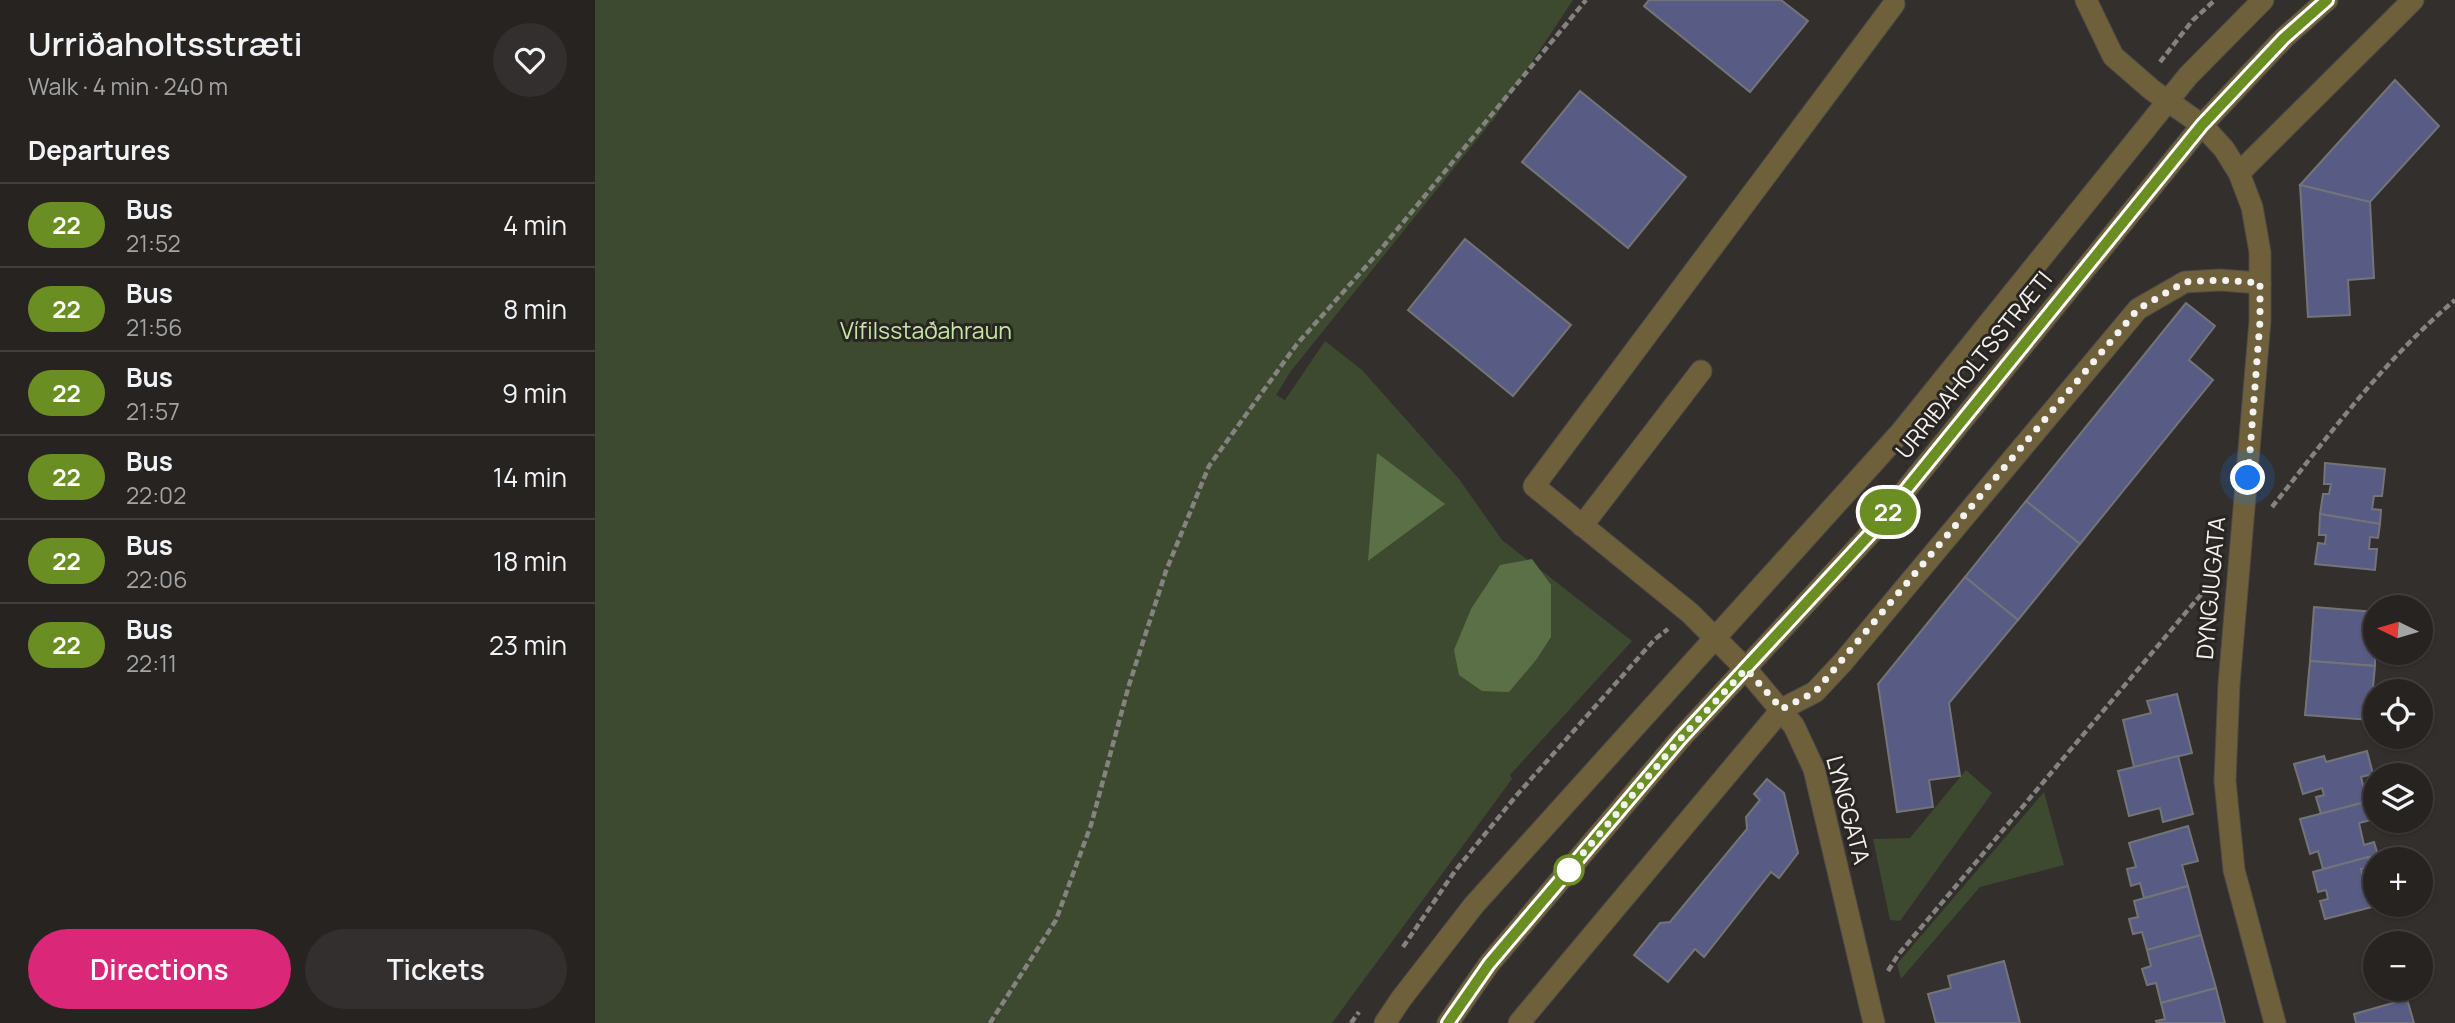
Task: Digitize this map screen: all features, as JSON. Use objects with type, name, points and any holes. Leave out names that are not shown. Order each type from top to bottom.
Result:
[{"type":"street","name":"DYNGJUGATA","points":[[2085,0],[2113,56],[2144,83],[2202,125],[2224,149],[2239,173],[2252,207],[2260,253],[2260,321],[2229,684],[2225,781],[2234,870],[2275,1023]]},
{"type":"street","name":"URRIÐAHOLTSSTRÆTI","points":[[1385,1023],[1474,905],[1901,432],[2188,76],[2263,0]]},
{"type":"street","name":"URRIÐAHOLTSSTRÆTI","points":[[1448,1023],[1497,954],[1681,738],[1870,534],[2202,125],[2284,38],[2327,0]]},
{"type":"street","points":[[2239,173],[2413,0]]},
{"type":"street","points":[[1716,639],[1690,613],[1534,486],[1894,4]]},
{"type":"street","points":[[1519,1023],[1782,709],[1815,692],[1843,662],[2138,309],[2185,282],[2220,280],[2260,283]]},
{"type":"street","points":[[1582,526],[1701,371]]},
{"type":"street","name":"LYNGGATA","points":[[1716,639],[1782,709],[1794,726],[1814,769],[1871,1013]]},
{"type":"path","points":[[990,1023],[1056,920],[1091,825],[1129,685],[1166,571],[1209,466],[1297,344],[1377,254],[1587,0]]},
{"type":"path","points":[[2144,83],[2193,20],[2215,0]]},
{"type":"path","points":[[2242,544],[2368,386],[2426,325],[2455,300]]},
{"type":"path","points":[[1871,1013],[1898,955],[2212,581]]},
{"type":"path","points":[[1403,948],[1455,871],[1516,796],[1655,639],[1690,613]]},
{"type":"path","points":[[1351,1023],[1366,1003]]},
{"type":"green space","name":"Vífilsstaðahraun","points":[[595,0],[1573,0],[1496,116],[1291,371],[1276,395],[1285,400],[1325,341],[1362,370],[1459,479],[1502,540],[1632,641],[1510,775],[1512,779],[1332,1023],[595,1023]]},
{"type":"green space","points":[[1377,453],[1445,504],[1368,561]]},
{"type":"green space","points":[[1532,559],[1551,585],[1551,637],[1509,692],[1482,691],[1459,675],[1454,650],[1471,609],[1500,565]]},
{"type":"green space","points":[[1966,770],[1992,793],[1900,921],[1890,920],[1873,839],[1910,838]]},
{"type":"green space","points":[[2044,792],[2064,865],[1980,887],[1901,979],[1897,964]]},
{"type":"building","points":[[1649,0],[1781,0],[1808,21],[1750,92],[1644,6]]},
{"type":"building","points":[[2395,80],[2439,126],[2370,202],[2300,185]]},
{"type":"building","points":[[1580,91],[1686,177],[1628,248],[1522,162]]},
{"type":"building","points":[[2300,185],[2370,202],[2374,278],[2348,280],[2350,315],[2308,317]]},
{"type":"building","points":[[1465,239],[1571,325],[1513,396],[1408,310]]},
{"type":"building","points":[[2186,303],[2215,326],[2189,360],[2213,380],[2080,544],[2026,501]]},
{"type":"building","points":[[2325,463],[2385,469],[2382,496],[2374,496],[2372,509],[2381,510],[2380,524],[2320,514],[2323,494],[2329,494],[2331,484],[2324,484]]},
{"type":"building","points":[[2026,501],[2080,544],[2018,620],[1965,577]]},
{"type":"building","points":[[2320,514],[2380,524],[2378,538],[2370,537],[2369,549],[2377,549],[2375,570],[2315,564],[2318,543],[2325,544],[2326,535],[2319,535]]},
{"type":"building","points":[[1965,577],[2018,620],[1949,703],[1960,776],[1929,780],[1933,807],[1897,812],[1878,684]]},
{"type":"building","points":[[2314,607],[2363,611],[2363,665],[2375,666],[2310,661]]},
{"type":"building","points":[[2310,661],[2375,666],[2374,679],[2363,679],[2363,719],[2305,715]]},
{"type":"building","points":[[2177,694],[2192,753],[2134,767],[2123,720],[2151,713],[2147,701]]},
{"type":"building","points":[[2367,751],[2370,763],[2363,763],[2363,802],[2321,814],[2316,797],[2324,795],[2322,788],[2303,794],[2294,764],[2324,756],[2326,762]]},
{"type":"building","points":[[2178,756],[2193,814],[2163,822],[2160,808],[2129,816],[2118,771]]},
{"type":"building","points":[[1767,779],[1784,793],[1798,853],[1779,878],[1771,872],[1704,957],[1695,949],[1668,982],[1634,955],[1660,923],[1670,922],[1747,829],[1746,817],[1760,800],[1754,794]]},
{"type":"building","points":[[2363,803],[2363,822],[2359,823],[2364,845],[2374,842],[2376,847],[2363,847],[2363,859],[2323,869],[2318,851],[2310,854],[2300,819]]},
{"type":"building","points":[[2188,826],[2198,861],[2182,865],[2188,886],[2144,898],[2140,883],[2131,886],[2127,869],[2136,867],[2129,843]]},
{"type":"building","points":[[2363,858],[2363,909],[2325,919],[2320,901],[2328,899],[2326,890],[2318,892],[2313,872]]},
{"type":"building","points":[[2188,886],[2201,935],[2147,950],[2142,932],[2133,934],[2129,919],[2138,917],[2134,901]]},
{"type":"building","points":[[2201,935],[2216,988],[2161,1003],[2156,983],[2147,985],[2142,969],[2151,966],[2147,950]]},
{"type":"building","points":[[2004,961],[2020,1023],[1936,1023],[1928,994],[1951,988],[1948,976]]},
{"type":"building","points":[[2216,988],[2225,1023],[2157,1023],[2156,1021],[2165,1019],[2161,1003]]},
{"type":"building","points":[[2408,1001],[2414,1023],[2356,1023],[2354,1014]]},
{"type":"bus line","name":"22","points":[[1448,1023],[1489,964],[1681,738],[1870,534],[2202,125],[2284,38],[2327,0]]},
{"type":"route","points":[[1569,870],[1681,738],[1746,669],[1782,709],[1815,692],[2138,309],[2185,282],[2220,280],[2260,283],[2260,321],[2248,478]]}]
